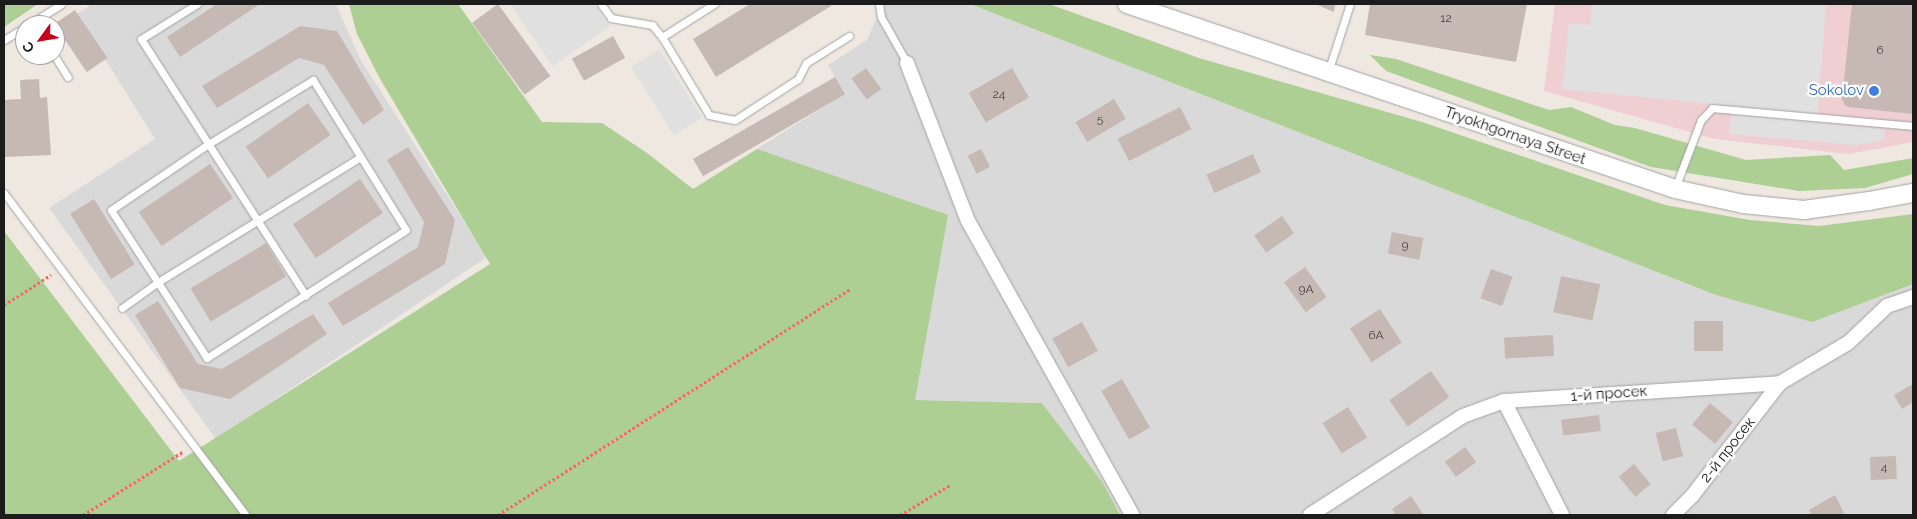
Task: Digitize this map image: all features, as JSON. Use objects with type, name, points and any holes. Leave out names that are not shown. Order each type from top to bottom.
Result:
[{"type":"street","name":"Tryokhgornaya Street","points":[[1127,4],[1675,189],[1743,204],[1804,210],[1869,202],[1913,193]]},
{"type":"street","points":[[907,62],[968,221],[1132,515]]},
{"type":"street","name":"1-й просек","points":[[1310,515],[1455,421],[1504,402],[1780,382],[1848,343],[1887,306],[1913,297]]},
{"type":"street","name":"2-й просек","points":[[1673,515],[1692,496],[1780,382]]},
{"type":"street","points":[[1504,402],[1562,515]]},
{"type":"lane","points":[[45,15],[61,4]]},
{"type":"lane","points":[[197,4],[141,39],[210,143],[306,296]]},
{"type":"lane","points":[[602,4],[612,18],[652,25],[662,37],[710,115],[735,120],[798,79],[806,63],[849,36]]},
{"type":"lane","points":[[662,37],[714,4]]},
{"type":"lane","points":[[878,4],[881,17],[907,62]]},
{"type":"lane","points":[[1328,73],[1350,4]]},
{"type":"lane","points":[[4,40],[15,33]]},
{"type":"lane","points":[[60,65],[68,77]]},
{"type":"lane","points":[[312,80],[406,230],[207,358],[111,210],[210,143],[312,80]]},
{"type":"lane","points":[[1675,189],[1701,120],[1712,108],[1913,126]]},
{"type":"lane","points":[[122,308],[158,282],[360,157]]},
{"type":"lane","points":[[4,193],[246,515]]},
{"type":"path","points":[[4,305],[60,269]]},
{"type":"path","points":[[498,515],[850,289]]},
{"type":"path","points":[[83,515],[193,445]]},
{"type":"path","points":[[900,515],[950,485]]},
{"type":"shaded area","points":[[92,4],[336,4],[360,59],[487,257],[216,439],[49,208],[155,139],[77,14]]},
{"type":"shaded area","points":[[515,4],[594,4],[610,26],[553,66],[511,6]]},
{"type":"shaded area","points":[[883,4],[970,4],[1716,295],[1880,295],[1913,284],[1913,515],[1120,515],[1103,483],[1042,403],[915,400],[757,149],[844,94],[828,65],[867,40]]},
{"type":"shaded area","points":[[1555,4],[1913,4],[1913,142],[1849,154],[1715,139],[1544,91]]},
{"type":"shaded area","points":[[1592,4],[1826,4],[1817,123],[1885,129],[1884,140],[1856,145],[1729,134],[1732,106],[1562,89],[1569,23],[1590,25]]},
{"type":"shaded area","points":[[659,49],[702,118],[674,135],[631,66]]},
{"type":"green space","points":[[4,4],[38,4],[22,15],[15,15],[15,20],[4,27]]},
{"type":"green space","points":[[349,4],[458,4],[542,122],[602,123],[647,153],[693,189],[757,149],[948,215],[915,400],[1042,403],[1103,483],[1120,515],[4,515],[4,231],[179,461],[490,264],[379,77],[357,34]]},
{"type":"green space","points":[[970,4],[1049,4],[1199,58],[1422,122],[1665,205],[1750,220],[1819,226],[1913,214],[1913,284],[1812,322],[1716,295]]},
{"type":"green space","points":[[1370,55],[1396,59],[1549,110],[1571,107],[1615,125],[1635,128],[1746,160],[1830,155],[1844,170],[1913,158],[1913,174],[1865,188],[1799,191],[1651,167],[1386,71]]},
{"type":"building","points":[[217,4],[260,4],[180,57],[167,37]]},
{"type":"building","points":[[498,4],[550,76],[524,95],[472,23]]},
{"type":"building","points":[[750,4],[830,4],[831,6],[716,77],[693,39]]},
{"type":"building","points":[[1315,4],[1335,4],[1334,12]]},
{"type":"building","points":[[1370,4],[1527,4],[1516,62],[1365,35]]},
{"type":"building","points":[[1852,4],[1913,4],[1913,114],[1848,107],[1844,104],[1842,99]]},
{"type":"building","points":[[75,10],[107,58],[87,72],[65,40],[65,17]]},
{"type":"building","points":[[300,26],[337,31],[384,110],[363,125],[324,65],[299,58],[217,108],[202,86]]},
{"type":"building","points":[[613,36],[625,58],[584,81],[572,59]]},
{"type":"building","points":[[866,68],[881,89],[867,100],[851,79]]},
{"type":"building","points":[[1012,68],[1029,97],[986,122],[969,93]]},
{"type":"building","points":[[835,77],[845,94],[703,176],[693,159]]},
{"type":"building","points":[[39,79],[40,98],[47,97],[51,155],[4,157],[4,100],[21,99],[20,80]]},
{"type":"building","points":[[1114,99],[1126,119],[1087,142],[1075,122]]},
{"type":"building","points":[[308,103],[330,135],[268,179],[246,147]]},
{"type":"building","points":[[1180,107],[1191,129],[1129,161],[1118,139]]},
{"type":"building","points":[[408,147],[455,220],[445,264],[343,326],[328,303],[418,247],[424,222],[387,160]]},
{"type":"building","points":[[981,149],[990,167],[977,174],[968,156]]},
{"type":"building","points":[[1253,154],[1261,172],[1215,193],[1206,175]]},
{"type":"building","points":[[210,164],[233,198],[162,246],[139,212]]},
{"type":"building","points":[[360,179],[383,213],[316,258],[293,224]]},
{"type":"building","points":[[94,199],[135,264],[111,279],[70,214]]},
{"type":"building","points":[[1282,216],[1294,233],[1266,253],[1254,236]]},
{"type":"building","points":[[1392,232],[1423,238],[1419,260],[1388,254]]},
{"type":"building","points":[[266,243],[286,276],[211,322],[191,288]]},
{"type":"building","points":[[1305,267],[1327,297],[1306,312],[1284,282]]},
{"type":"building","points":[[1491,269],[1513,277],[1502,306],[1480,298]]},
{"type":"building","points":[[1561,276],[1600,284],[1592,321],[1553,312]]},
{"type":"building","points":[[158,301],[198,364],[222,369],[313,314],[327,334],[230,399],[180,388],[135,315]]},
{"type":"building","points":[[1380,309],[1402,343],[1372,362],[1350,329]]},
{"type":"building","points":[[1694,321],[1723,321],[1723,351],[1694,351]]},
{"type":"building","points":[[1082,322],[1098,351],[1068,367],[1052,338]]},
{"type":"building","points":[[1553,335],[1554,356],[1505,359],[1504,338]]},
{"type":"building","points":[[1431,371],[1449,397],[1408,426],[1389,400]]},
{"type":"building","points":[[1122,379],[1150,427],[1129,439],[1101,391]]},
{"type":"building","points":[[1913,384],[1913,402],[1902,409],[1894,395]]},
{"type":"building","points":[[1710,403],[1733,422],[1715,444],[1692,424]]},
{"type":"building","points":[[1348,407],[1367,438],[1342,453],[1323,423]]},
{"type":"building","points":[[1599,415],[1601,431],[1563,436],[1561,420]]},
{"type":"building","points":[[1676,428],[1683,456],[1663,461],[1656,433]]},
{"type":"building","points":[[1465,447],[1476,462],[1456,477],[1445,462]]},
{"type":"building","points":[[1896,456],[1897,479],[1871,480],[1870,457]]},
{"type":"building","points":[[1634,464],[1651,484],[1635,497],[1619,477]]},
{"type":"building","points":[[1835,495],[1844,513],[1840,515],[1812,515],[1809,510]]},
{"type":"building","points":[[1411,496],[1423,514],[1396,515],[1392,509]]},
{"type":"place","name":"Sokolov","points":[[1874,91]]}]
